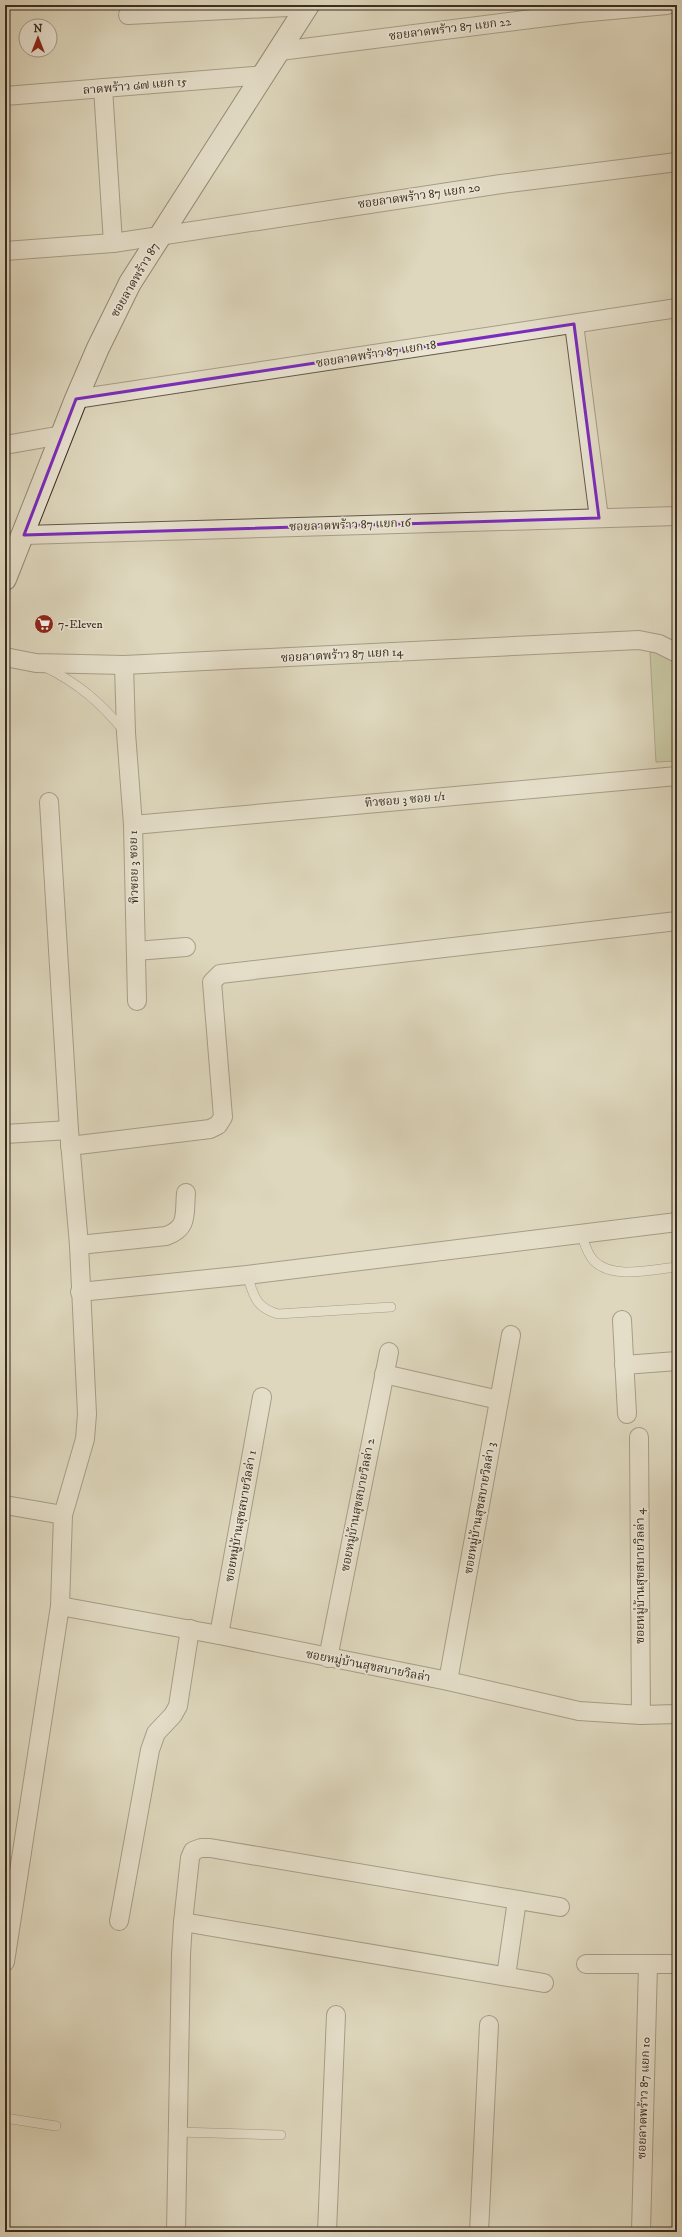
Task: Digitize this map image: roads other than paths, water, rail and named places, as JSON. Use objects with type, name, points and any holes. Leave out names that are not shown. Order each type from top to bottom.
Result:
[{"type":"street","name":"ซอยลาดพร้าว 87","points":[[5,579],[24,535],[76,399],[98,348],[130,282],[265,75],[308,5]]},
{"type":"street","points":[[128,15],[308,5]]},
{"type":"street","name":"ซอยลาดพร้าว 87 แยก 22","points":[[280,51],[580,13],[667,5]]},
{"type":"street","name":"ลาดพร้าว ๘๗ แยก 15","points":[[5,96],[265,75]]},
{"type":"street","points":[[103,88],[113,243]]},
{"type":"street","name":"ซอยลาดพร้าว 87 แยก 20","points":[[5,251],[113,243],[501,184],[677,162]]},
{"type":"street","name":"ซอยลาดพร้าว 87 แยก 18","points":[[76,399],[677,308]]},
{"type":"street","points":[[574,324],[599,518]]},
{"type":"street","points":[[5,445],[62,436]]},
{"type":"street","name":"ซอยลาดพร้าว 87 แยก 16","points":[[24,535],[677,516]]},
{"type":"street","name":"ซอยลาดพร้าว 87 แยก 14","points":[[5,657],[36,663],[124,665],[639,640],[659,644],[677,652]]},
{"type":"street","name":"ทิวซอย 3 ซอย 1","points":[[124,665],[126,733],[133,825],[137,1001]]},
{"type":"street","name":"ทิวซอย 3 ซอย 1/1","points":[[133,825],[677,776]]},
{"type":"street","points":[[5,1962],[60,1606],[63,1515],[85,1433],[87,1389],[80,1292],[79,1245],[69,1138],[49,802]]},
{"type":"street","points":[[5,1134],[69,1138],[210,1129],[218,1125],[223,1117],[212,982],[220,974],[677,921]]},
{"type":"street","points":[[136,952],[186,947]]},
{"type":"street","points":[[79,1245],[166,1236],[174,1233],[180,1230],[184,1222],[186,1193]]},
{"type":"street","points":[[80,1292],[247,1275],[677,1222]]},
{"type":"street","points":[[622,1320],[627,1414]]},
{"type":"street","name":"ซอยหมู่บ้านสุขสบายวิลล่า 3","points":[[448,1681],[511,1335]]},
{"type":"street","name":"ซอยหมู่บ้านสุขสบายวิลล่า 2","points":[[328,1658],[389,1352]]},
{"type":"street","points":[[624,1365],[677,1361]]},
{"type":"street","points":[[384,1374],[499,1400]]},
{"type":"street","name":"ซอยหมู่บ้านสุขสบายวิลล่า 1","points":[[219,1635],[262,1397]]},
{"type":"street","name":"ซอยหมู่บ้านสุขสบายวิลล่า 4","points":[[639,1438],[641,1715]]},
{"type":"street","points":[[5,1505],[63,1515]]},
{"type":"street","name":"ซอยหมู่บ้านสุขสบายวิลล่า","points":[[60,1606],[219,1635],[448,1681],[580,1711],[641,1715],[677,1714]]},
{"type":"street","points":[[119,1921],[150,1750],[156,1733],[173,1715],[178,1706],[190,1630]]},
{"type":"street","points":[[176,2232],[183,1922],[190,1858],[193,1851],[201,1848],[225,1850],[560,1907]]},
{"type":"street","points":[[506,1976],[517,1900]]},
{"type":"street","points":[[183,1922],[544,1983]]},
{"type":"street","points":[[586,1964],[677,1964]]},
{"type":"street","name":"ซอยลาดพร้าว 87 แยก 10","points":[[641,2232],[648,1965]]},
{"type":"street","points":[[326,2232],[336,2015]]},
{"type":"street","points":[[479,2232],[489,2025]]},
{"type":"lane","points":[[36,663],[68,679],[85,691],[104,708],[126,733]]},
{"type":"lane","points":[[581,1233],[587,1251],[593,1261],[606,1269],[621,1272],[677,1267]]},
{"type":"lane","points":[[247,1275],[253,1295],[259,1305],[266,1310],[278,1314],[391,1307]]},
{"type":"lane","points":[[5,2118],[56,2126]]},
{"type":"lane","points":[[178,2132],[280,2136]]},
{"type":"place","name":"7-Eleven","points":[[44,624]]}]
